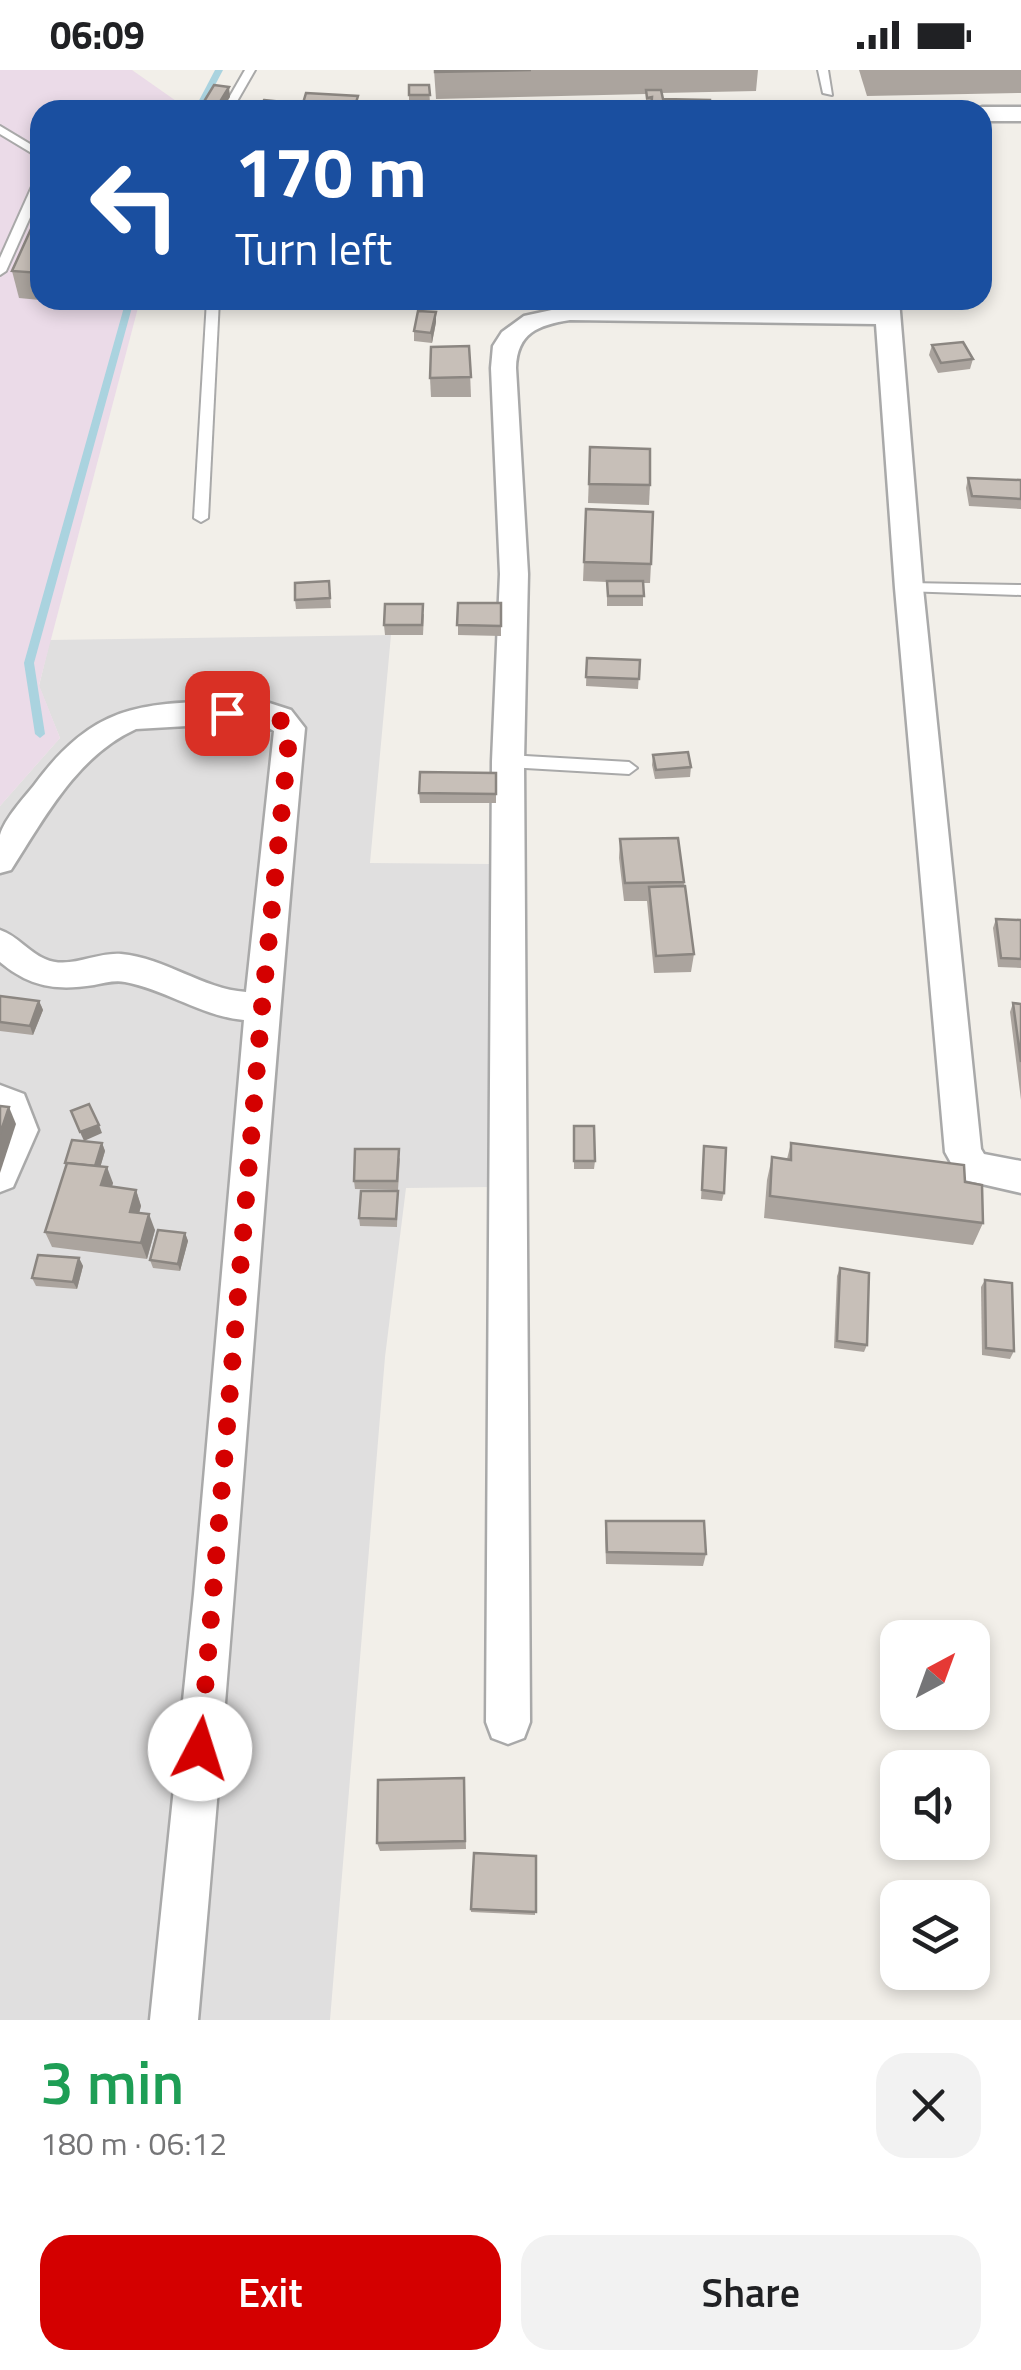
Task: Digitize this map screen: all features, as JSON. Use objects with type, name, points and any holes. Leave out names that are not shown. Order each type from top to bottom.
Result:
[{"type":"street","points":[[992,114],[1021,114]]},
{"type":"street","points":[[508,1722],[508,761],[516,668],[512,458],[503,350],[512,333],[546,316],[782,310]]},
{"type":"street","points":[[888,310],[909,588],[962,1152],[974,1168],[1021,1177]]},
{"type":"street","points":[[0,860],[46,791],[93,740],[130,719],[260,712],[280,718],[290,728],[262,1007],[217,1575],[174,2020]]},
{"type":"street","points":[[0,943],[32,969],[59,977],[118,968],[153,974],[220,1004],[262,1007]]},
{"type":"street","points":[[0,1100],[10,1105],[20,1130],[0,1176]]},
{"type":"lane","points":[[234,100],[250,70]]},
{"type":"lane","points":[[823,70],[828,93]]},
{"type":"lane","points":[[0,129],[30,148]]},
{"type":"lane","points":[[0,271],[30,204]]},
{"type":"lane","points":[[201,518],[212,310]]},
{"type":"lane","points":[[909,588],[1021,590]]},
{"type":"lane","points":[[508,761],[629,768]]},
{"type":"shaded area","points":[[0,70],[132,70],[175,100],[30,100],[30,310],[137,310],[39,685],[60,738],[0,806]]},
{"type":"shaded area","points":[[391,635],[370,863],[490,864],[491,1187],[406,1188],[385,1357],[330,2020],[0,2020],[0,806],[60,738],[39,686],[50,640]]},
{"type":"building","points":[[435,70],[531,70],[435,72]]},
{"type":"building","points":[[214,85],[229,87],[221,100],[205,100]]},
{"type":"building","points":[[409,85],[429,85],[430,95],[409,95]]},
{"type":"building","points":[[646,90],[661,90],[663,99],[710,100],[652,100],[647,98]]},
{"type":"building","points":[[306,93],[358,96],[357,100],[304,100]]},
{"type":"building","points":[[30,231],[30,272],[12,271]]},
{"type":"building","points":[[418,311],[436,312],[431,333],[414,331]]},
{"type":"building","points":[[963,342],[973,359],[941,363],[932,345]]},
{"type":"building","points":[[469,346],[471,377],[430,378],[431,347]]},
{"type":"building","points":[[590,447],[650,449],[650,485],[589,484]]},
{"type":"building","points":[[968,478],[1021,480],[1021,499],[972,496]]},
{"type":"building","points":[[586,509],[653,512],[651,564],[584,562]]},
{"type":"building","points":[[329,581],[330,598],[295,600],[295,583]]},
{"type":"building","points":[[607,581],[643,581],[644,596],[608,596]]},
{"type":"building","points":[[458,603],[501,603],[501,626],[457,625]]},
{"type":"building","points":[[385,604],[423,604],[422,625],[384,625]]},
{"type":"building","points":[[587,658],[640,660],[639,679],[586,677]]},
{"type":"building","points":[[688,752],[691,767],[656,770],[653,755]]},
{"type":"building","points":[[420,772],[496,773],[496,794],[419,793]]},
{"type":"building","points":[[678,838],[684,882],[625,883],[620,839]]},
{"type":"building","points":[[685,886],[694,954],[656,956],[649,887]]},
{"type":"building","points":[[996,919],[1021,920],[1021,959],[1001,958]]},
{"type":"building","points":[[0,996],[39,1001],[30,1026],[0,1022]]},
{"type":"building","points":[[1013,1003],[1021,1004],[1021,1062]]},
{"type":"building","points":[[89,1104],[99,1125],[80,1132],[71,1111]]},
{"type":"building","points":[[0,1106],[9,1107],[0,1134]]},
{"type":"building","points":[[574,1126],[594,1126],[595,1161],[574,1161]]},
{"type":"building","points":[[72,1140],[102,1143],[95,1166],[65,1163]]},
{"type":"building","points":[[791,1143],[964,1165],[965,1182],[982,1185],[983,1223],[770,1196],[772,1157],[791,1160]]},
{"type":"building","points":[[704,1146],[726,1148],[724,1193],[702,1190]]},
{"type":"building","points":[[355,1149],[399,1149],[397,1181],[354,1181]]},
{"type":"building","points":[[67,1163],[107,1167],[101,1185],[136,1190],[130,1212],[149,1214],[141,1243],[45,1232]]},
{"type":"building","points":[[361,1191],[398,1191],[396,1219],[359,1218]]},
{"type":"building","points":[[158,1230],[185,1233],[178,1264],[150,1260]]},
{"type":"building","points":[[38,1255],[79,1258],[73,1282],[32,1278]]},
{"type":"building","points":[[840,1268],[869,1273],[867,1345],[837,1341]]},
{"type":"building","points":[[985,1280],[1012,1283],[1014,1351],[986,1348]]},
{"type":"building","points":[[606,1521],[704,1521],[706,1554],[607,1552]]},
{"type":"building","points":[[464,1778],[465,1841],[377,1843],[378,1780]]},
{"type":"building","points":[[474,1853],[536,1856],[536,1912],[471,1909]]},
{"type":"waterway","points":[[203,100],[219,70]]},
{"type":"waterway","points":[[40,734],[29,663],[127,310]]},
{"type":"route","points":[[200,1749],[262,1007],[290,728],[280,718],[260,712],[227,713]]}]
